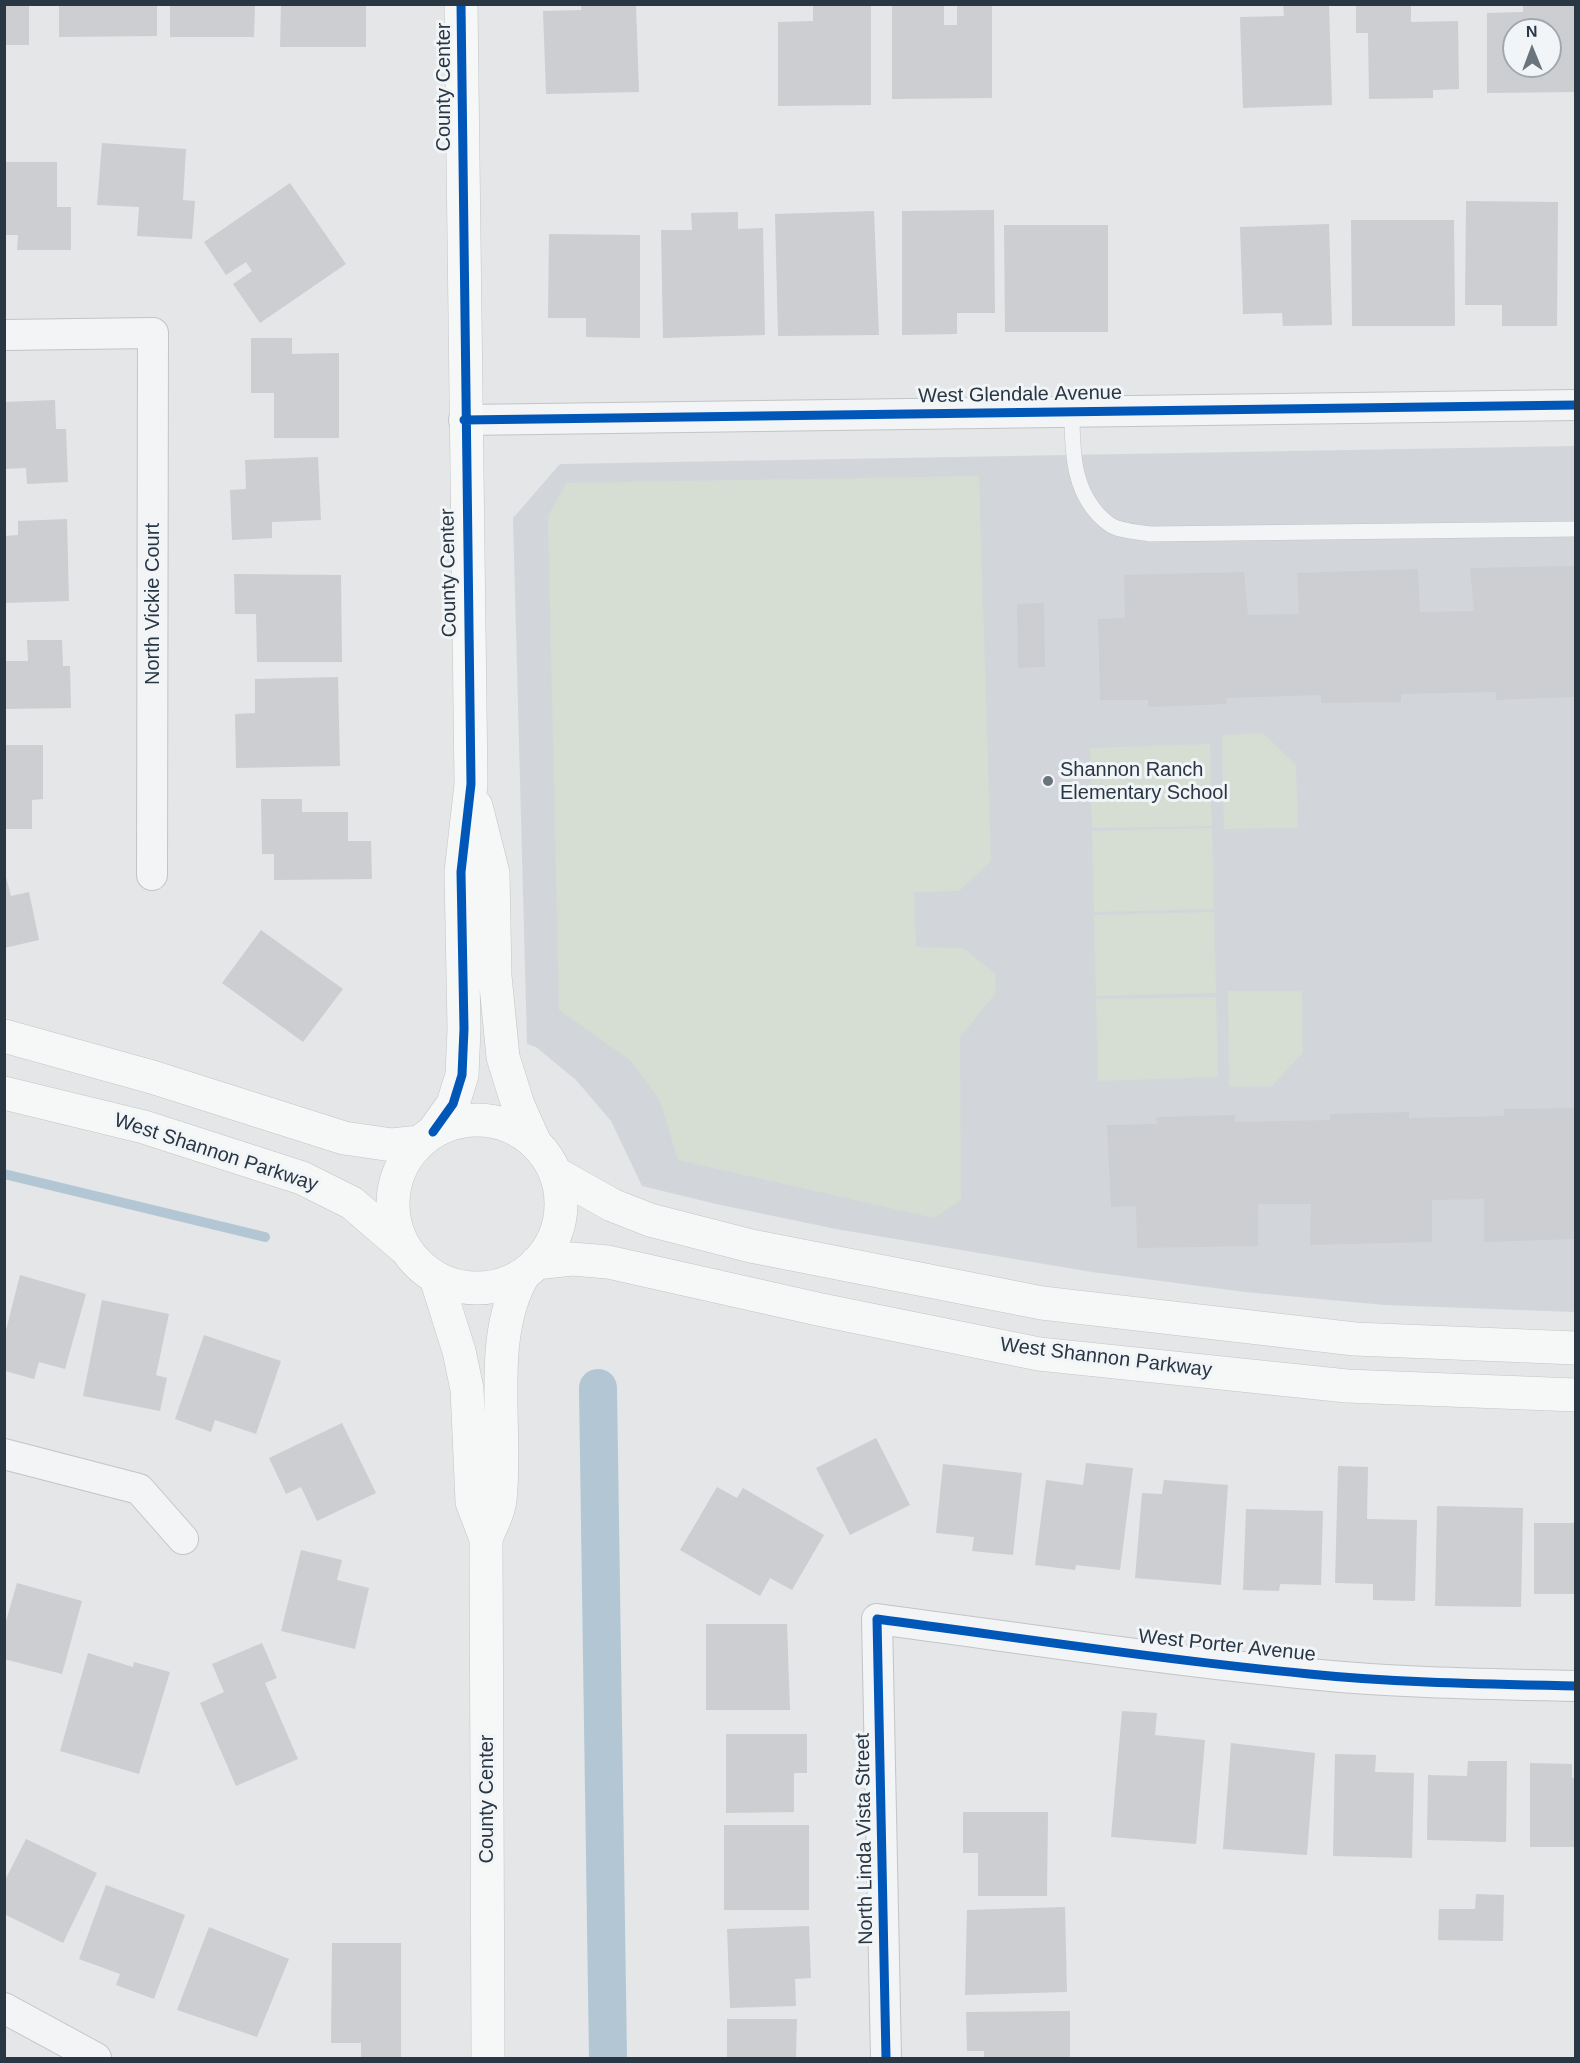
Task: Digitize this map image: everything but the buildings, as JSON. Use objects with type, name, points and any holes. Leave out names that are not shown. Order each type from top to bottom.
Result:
[{"type":"street","name":"County Center","points":[[427,1137],[453,1104],[462,1075],[464,1029],[461,872],[471,784],[464,420],[461,4]]},
{"type":"street","name":"North Vickie Court","points":[[4,335],[153,333],[153,875]]},
{"type":"street","name":"West Glendale Avenue","points":[[464,420],[1575,405]]},
{"type":"street","name":"County Center","points":[[471,784],[493,873],[495,976],[503,1057],[515,1097],[535,1143]]},
{"type":"street","points":[[4,1036],[152,1077],[344,1138],[392,1145],[427,1137],[455,1122],[478,1120],[509,1126],[535,1143],[555,1173],[560,1191],[560,1217],[552,1243],[530,1269],[498,1285],[477,1288],[456,1285],[436,1278],[408,1252],[395,1222],[394,1191],[405,1160],[427,1137]]},
{"type":"street","name":"West Shannon Parkway","points":[[4,1093],[144,1127],[302,1178],[352,1203],[408,1252]]},
{"type":"street","points":[[555,1173],[612,1205],[650,1220],[751,1246],[1042,1303],[1355,1339],[1575,1348]]},
{"type":"street","name":"West Shannon Parkway","points":[[530,1269],[572,1259],[608,1262],[822,1310],[1039,1354],[1347,1386],[1575,1395]]},
{"type":"street","name":"County Center","points":[[486,1539],[500,1502],[502,1379],[507,1316],[516,1287],[530,1269]]},
{"type":"street","name":"County Center","points":[[436,1278],[459,1351],[467,1389],[472,1502],[486,1539],[488,2058]]},
{"type":"street","points":[[4,1454],[139,1489],[183,1539]]},
{"type":"street","name":"West Porter Avenue","points":[[877,1619],[1163,1659],[1311,1674],[1460,1683],[1575,1686]]},
{"type":"street","name":"North Linda Vista Street","points":[[877,1619],[886,2058]]},
{"type":"street","points":[[4,2008],[96,2058]]},
{"type":"lane","points":[[1072,412],[1072,449],[1081,491],[1110,525],[1150,534],[1575,529]]},
{"type":"shaded area","name":"Shannon Ranch Elementary School","points":[[1575,446],[1575,1312],[1384,1305],[1245,1292],[1092,1272],[836,1229],[642,1186],[611,1121],[576,1080],[536,1047],[527,1044],[513,518],[560,464]]},
{"type":"shaded area","points":[[979,476],[991,861],[959,891],[914,892],[916,947],[963,948],[996,974],[995,994],[960,1037],[961,1200],[934,1218],[678,1160],[660,1101],[631,1061],[559,1010],[548,516],[566,483]]},
{"type":"shaded area","points":[[1263,733],[1296,765],[1298,828],[1224,829],[1222,735]]},
{"type":"shaded area","points":[[1210,744],[1212,826],[1092,828],[1090,748]]},
{"type":"shaded area","points":[[1212,828],[1214,909],[1094,912],[1092,831]]},
{"type":"shaded area","points":[[1214,912],[1216,993],[1096,996],[1094,915]]},
{"type":"shaded area","points":[[1228,991],[1302,991],[1303,1053],[1272,1086],[1229,1087]]},
{"type":"shaded area","points":[[1216,997],[1218,1077],[1098,1081],[1096,999]]},
{"type":"waterway","points":[[4,1174],[265,1237]]},
{"type":"waterway","points":[[598,1388],[608,2058]]},
{"type":"cycle path","points":[[433,1132],[453,1104],[462,1075],[464,1029],[461,872],[471,784],[461,4]]},
{"type":"cycle path","points":[[464,420],[1576,405]]},
{"type":"cycle path","points":[[886,2058],[877,1619],[1309,1674],[1409,1681],[1576,1686]]},
{"type":"place","name":"Shannon Ranch Elementary School","points":[[1048,781]]}]
